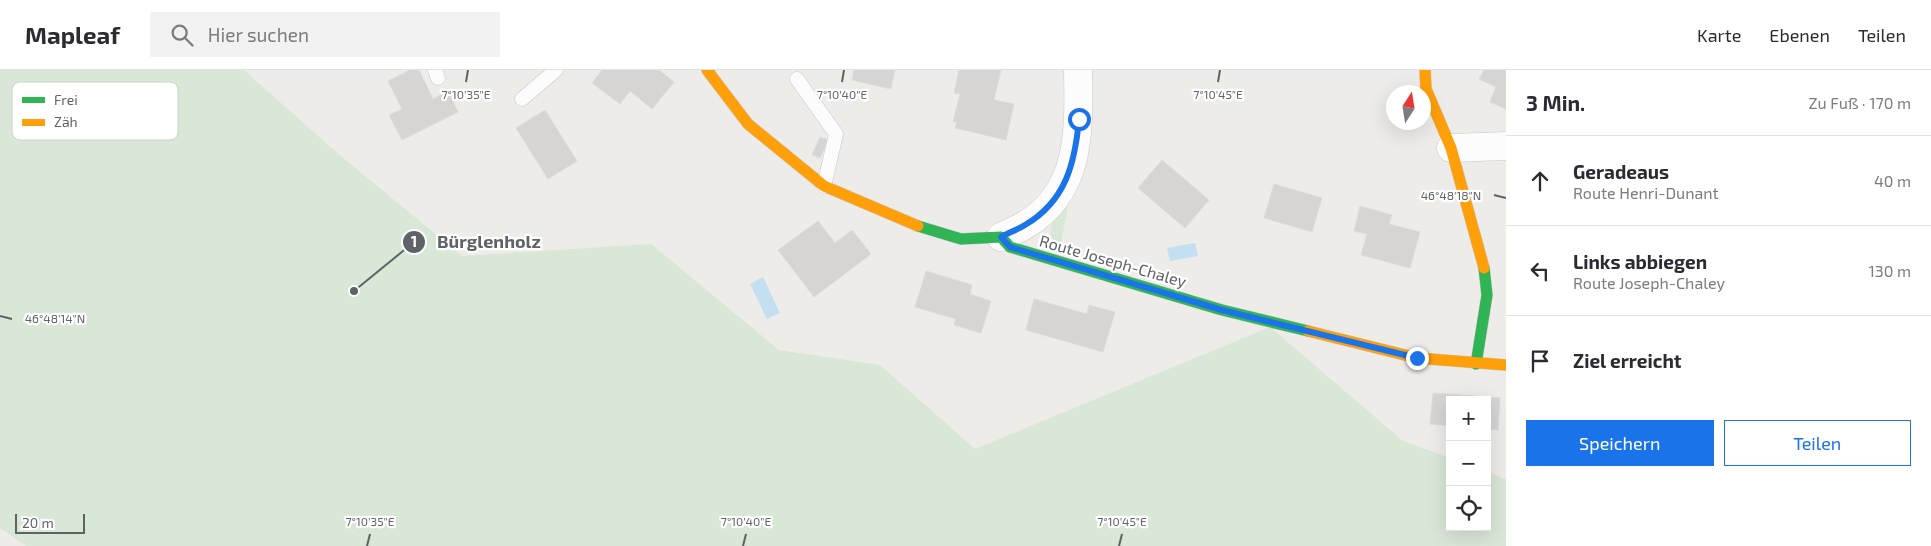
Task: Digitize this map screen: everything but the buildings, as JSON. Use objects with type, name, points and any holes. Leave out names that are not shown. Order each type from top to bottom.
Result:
[{"type":"street","points":[[707,70],[748,124],[824,186],[913,224],[961,239],[1001,237],[1025,225],[1047,208],[1063,188],[1071,169],[1077,145],[1078,70]]},
{"type":"street","points":[[1425,70],[1426,89],[1451,148],[1482,256],[1487,295],[1476,364]]},
{"type":"street","points":[[1451,148],[1506,146]]},
{"type":"street","name":"Route Joseph-Chaley","points":[[1001,237],[1010,247],[1222,310],[1417,358],[1506,365]]},
{"type":"lane","points":[[522,99],[556,70]]},
{"type":"lane","points":[[797,79],[836,134],[824,186]]},
{"type":"green space","points":[[0,70],[244,70],[335,151],[462,256],[651,244],[779,350],[880,365],[975,449],[1270,327],[1403,441],[1446,457],[1446,531],[1491,531],[1491,473],[1506,479],[1506,546],[26,546],[0,528]]},
{"type":"green space","points":[[1070,194],[1060,249],[1054,243],[1051,229],[1056,214]]},
{"type":"water","points":[[1195,243],[1198,256],[1170,261],[1167,248]]},
{"type":"water","points":[[763,277],[780,313],[767,319],[750,284]]},
{"type":"traffic: fast","points":[[918,226],[961,239],[1001,237],[1010,247],[1222,310],[1308,331]]},
{"type":"traffic: fast","points":[[1476,364],[1487,295],[1484,268]]},
{"type":"traffic: slow","points":[[707,70],[748,124],[824,186],[918,226]]},
{"type":"traffic: slow","points":[[1425,70],[1426,89],[1451,148],[1484,268]]},
{"type":"traffic: slow","points":[[1308,331],[1417,358],[1506,365]]},
{"type":"place","name":"Bürglenholz","points":[[354,291]]},
{"type":"route","points":[[1079,119],[1077,145],[1071,169],[1063,188],[1047,208],[1025,225],[1001,237],[1010,247],[1222,310],[1417,358]]}]
